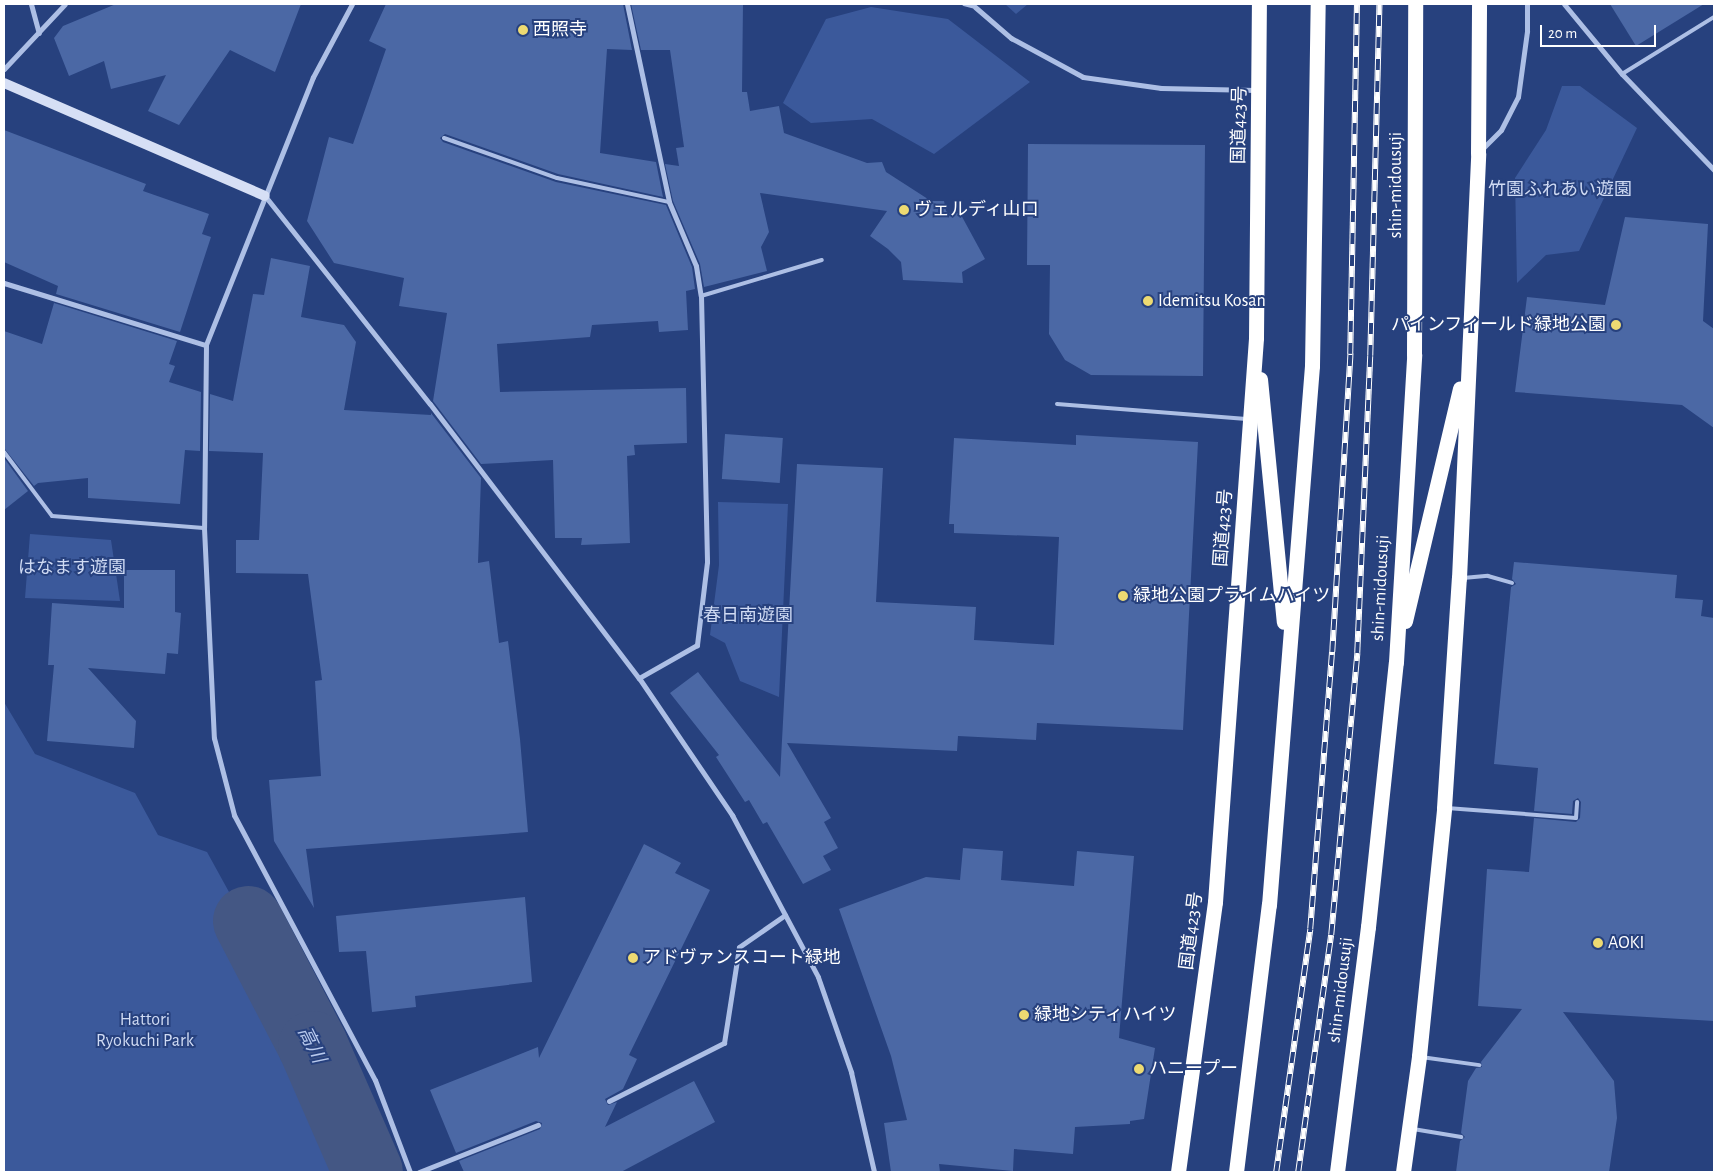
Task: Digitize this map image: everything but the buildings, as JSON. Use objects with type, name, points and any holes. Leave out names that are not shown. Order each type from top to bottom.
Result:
[{"type":"highway","name":"国道423号","points":[[1178,1172],[1215,902],[1256,338],[1259,4]]},
{"type":"highway","points":[[1236,1172],[1269,906],[1312,366],[1318,4]]},
{"type":"highway","name":"shin-midousuji","points":[[1337,1172],[1368,928],[1396,662],[1414,355],[1415,4]]},
{"type":"highway","points":[[1403,1172],[1419,1056],[1444,808],[1459,578],[1478,153],[1479,4]]},
{"type":"highway","points":[[1256,338],[1288,661]]},
{"type":"highway","points":[[1396,662],[1468,353]]},
{"type":"street","points":[[32,4],[39,34]]},
{"type":"street","points":[[4,69],[39,34],[65,4]]},
{"type":"street","points":[[352,4],[313,77],[206,345],[204,528],[214,738],[234,814],[375,1080],[410,1172]]},
{"type":"street","points":[[628,4],[669,202],[696,266],[701,296],[708,562],[697,645],[639,678]]},
{"type":"street","points":[[1478,153],[1501,130],[1518,97],[1527,31],[1527,4]]},
{"type":"street","points":[[1564,4],[1622,74],[1714,170]]},
{"type":"street","points":[[975,7],[1011,38],[1083,77],[1161,88],[1259,90]]},
{"type":"street","points":[[4,83],[265,196],[430,404],[639,678],[732,815],[818,977],[851,1072],[874,1172]]},
{"type":"street","points":[[4,283],[206,345]]},
{"type":"street","points":[[609,1102],[724,1043],[740,948],[785,915]]},
{"type":"street","points":[[419,1172],[538,1125]]},
{"type":"lane","points":[[964,4],[975,7]]},
{"type":"lane","points":[[1622,74],[1714,17]]},
{"type":"lane","points":[[444,138],[558,178],[669,202]]},
{"type":"lane","points":[[701,296],[822,260]]},
{"type":"lane","points":[[1058,404],[1250,419]]},
{"type":"lane","points":[[4,452],[52,516],[204,528]]},
{"type":"lane","points":[[1459,578],[1488,576],[1512,583]]},
{"type":"lane","points":[[1444,808],[1576,818],[1577,802]]},
{"type":"lane","points":[[1419,1056],[1479,1065]]},
{"type":"lane","points":[[1410,1129],[1461,1136]]},
{"type":"green space","points":[[1005,4],[1028,4],[1016,14]]},
{"type":"green space","points":[[871,7],[948,19],[1030,82],[934,154],[872,119],[811,123],[783,103],[826,19]]},
{"type":"green space","name":"竹園ふれあい遊園","points":[[1562,86],[1580,86],[1637,128],[1579,251],[1546,255],[1517,283],[1515,178],[1546,130]]},
{"type":"green space","name":"春日南遊園","points":[[718,502],[788,504],[779,697],[740,681],[725,643],[710,635],[719,565]]},
{"type":"green space","name":"はなます遊園","points":[[30,534],[111,540],[120,601],[25,598]]},
{"type":"green space","name":"Hattori Ryokuchi Park","points":[[4,702],[35,754],[135,793],[158,835],[207,852],[383,1172],[4,1172]]},
{"type":"waterway","name":"高川","points":[[248,921],[313,1046],[368,1172]]},
{"type":"railway","points":[[1276,1172],[1310,929],[1332,652],[1350,354],[1357,4]]},
{"type":"railway","points":[[1298,1172],[1331,935],[1357,653],[1370,356],[1379,4]]},
{"type":"place","name":"西照寺","points":[[523,30]]},
{"type":"place","name":"ヴェルディ山口","points":[[904,210]]},
{"type":"place","name":"Idemitsu Kosan","points":[[1148,301]]},
{"type":"place","name":"パインフィールド緑地公園","points":[[1616,325]]},
{"type":"place","name":"緑地公園プライムハイツ","points":[[1123,596]]},
{"type":"place","name":"AOKI","points":[[1598,943]]},
{"type":"place","name":"アドヴァンスコート緑地","points":[[633,958]]},
{"type":"place","name":"緑地シティハイツ","points":[[1024,1015]]},
{"type":"place","name":"ハニープー","points":[[1139,1069]]}]
